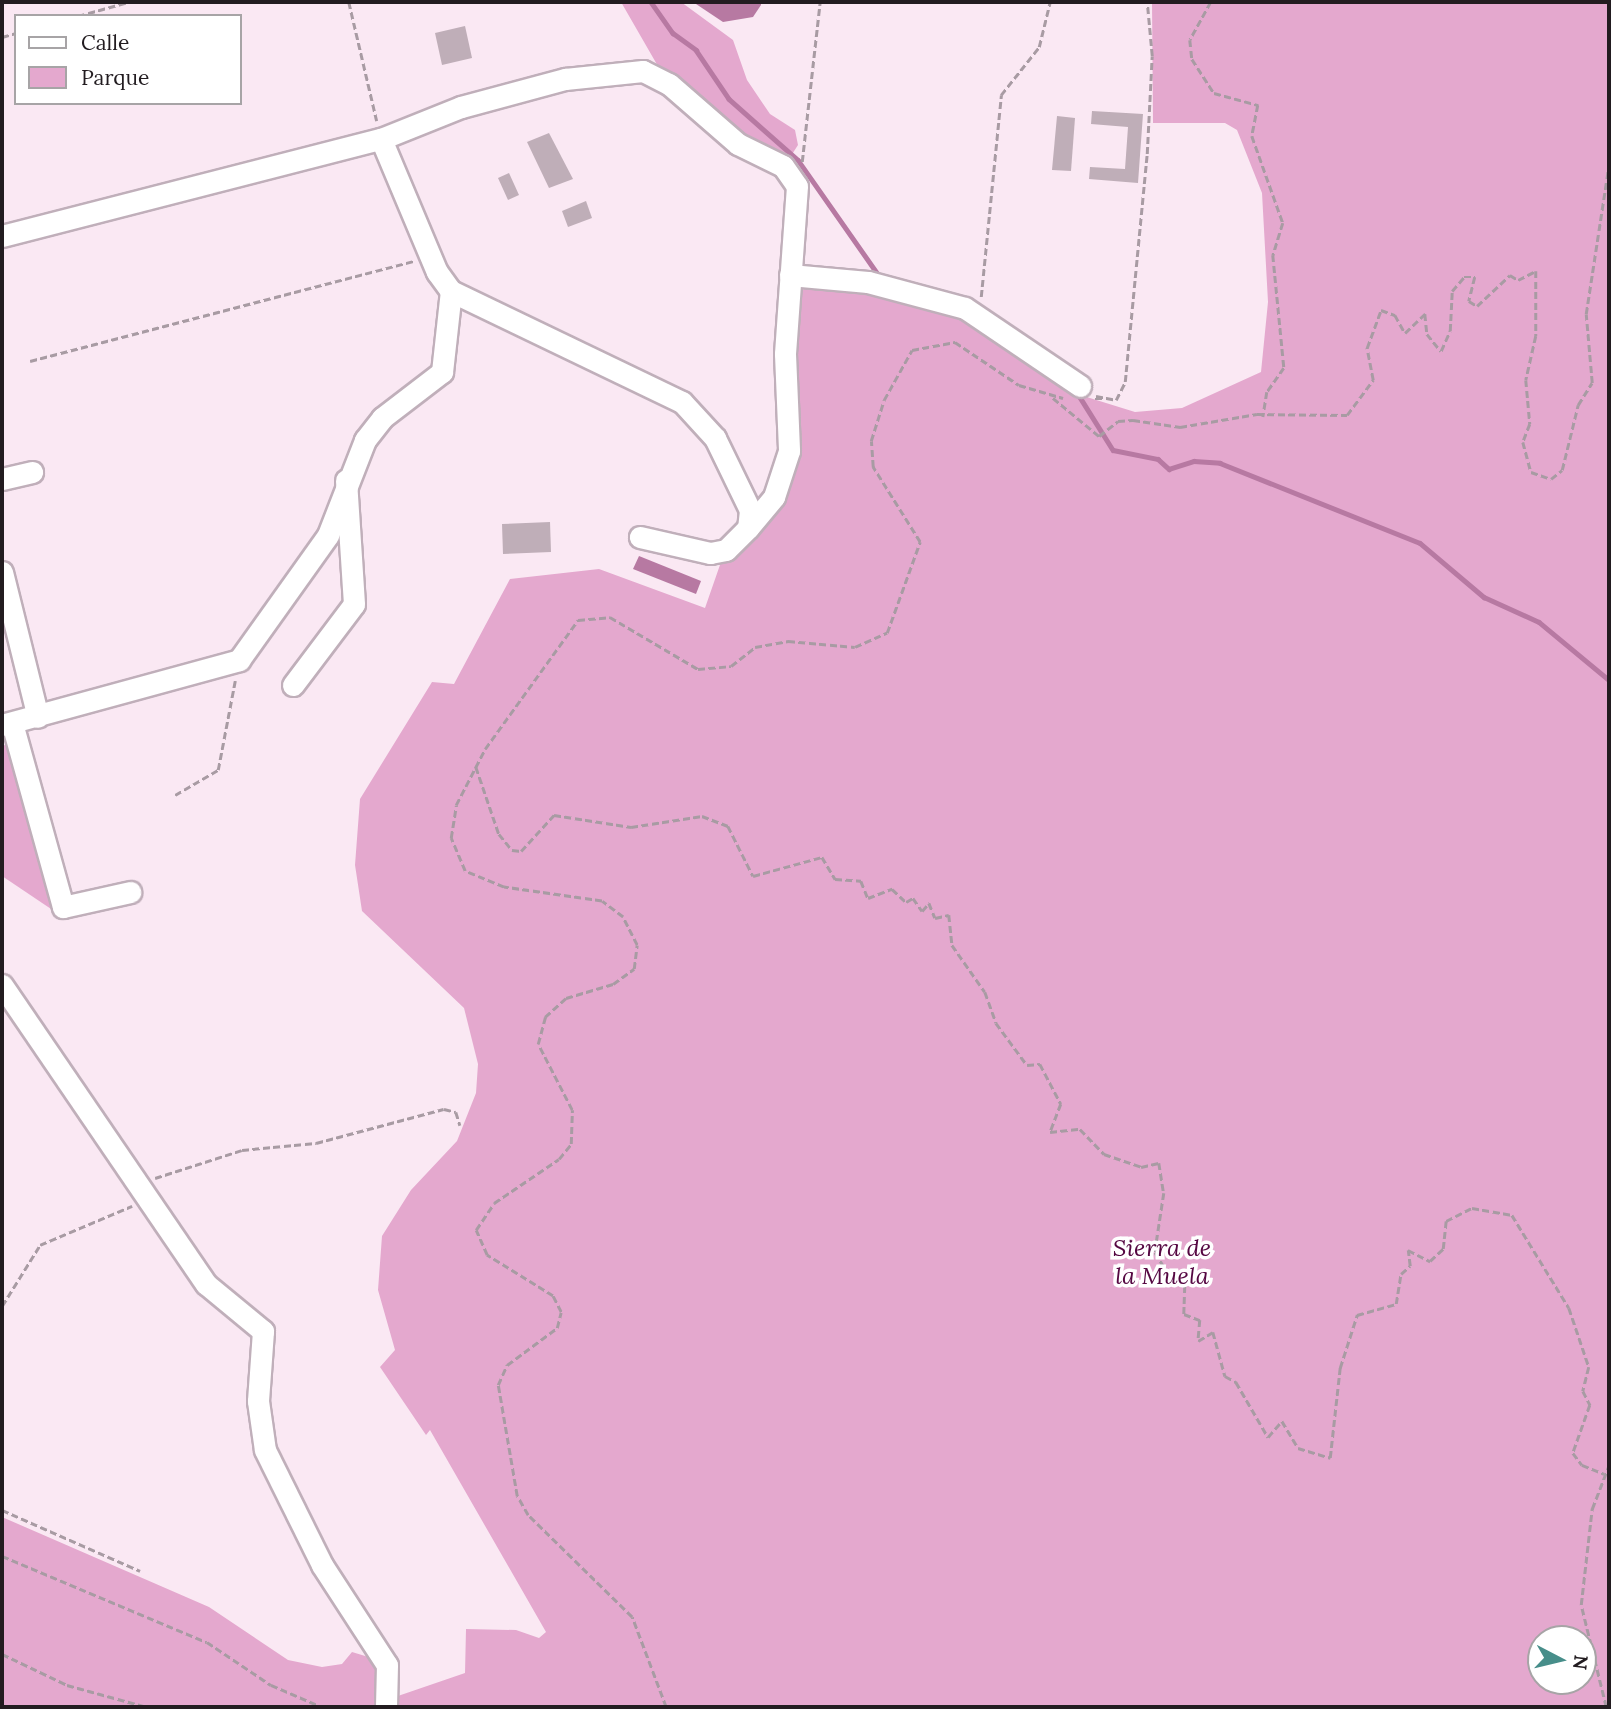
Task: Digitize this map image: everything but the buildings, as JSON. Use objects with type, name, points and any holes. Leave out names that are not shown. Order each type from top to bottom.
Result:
[{"type":"street","points":[[2,236],[381,139],[461,107],[565,79],[643,71],[670,84],[738,144],[792,174],[784,404],[789,452],[774,497],[726,550],[710,553],[640,537]]},
{"type":"street","points":[[381,139],[429,256],[451,290],[682,402],[728,460],[750,510],[748,528]]},
{"type":"street","points":[[790,275],[929,294],[982,316],[1080,386]]},
{"type":"street","points":[[130,892],[63,906],[7,724],[38,717],[117,691],[239,660],[328,535],[345,478],[382,418],[442,372],[451,290]]},
{"type":"street","points":[[2,479],[32,472]]},
{"type":"street","points":[[293,685],[354,604],[345,478]]},
{"type":"street","points":[[2,572],[38,717]]},
{"type":"street","points":[[2,985],[206,1284],[263,1331],[258,1401],[265,1450],[322,1565],[387,1665],[386,1707]]},
{"type":"path","points":[[85,14],[128,2]]},
{"type":"path","points":[[349,2],[381,139]]},
{"type":"path","points":[[807,142],[820,2]]},
{"type":"path","points":[[982,316],[1001,95],[1038,47],[1050,2]]},
{"type":"path","points":[[1080,386],[1116,400],[1125,382],[1147,154],[1152,56],[1147,2]]},
{"type":"path","points":[[1210,2],[1190,40],[1192,59],[1213,93],[1258,104],[1252,136],[1283,223],[1273,255],[1284,368],[1267,392],[1263,417]]},
{"type":"path","points":[[666,1707],[632,1616],[528,1515],[517,1496],[498,1385],[507,1365],[557,1328],[561,1312],[553,1296],[487,1255],[476,1230],[494,1203],[559,1159],[571,1144],[572,1110],[538,1044],[545,1017],[566,998],[613,984],[634,969],[637,945],[623,917],[602,901],[504,887],[465,871],[456,858],[451,820],[476,765],[563,634],[587,617],[610,617],[639,631],[698,669],[732,666],[755,647],[788,641],[855,647],[887,633],[920,542],[873,467],[871,441],[884,400],[912,350],[955,342],[1019,385],[1053,398],[1099,436],[1118,421],[1180,428],[1263,417],[1353,410],[1373,380],[1367,348],[1381,310],[1395,315],[1405,333],[1425,314],[1427,334],[1441,351],[1450,331],[1452,291],[1464,277],[1475,277],[1469,301],[1477,306],[1510,275],[1518,280],[1536,271],[1525,463],[1544,479],[1557,475],[1578,405],[1592,383],[1586,314],[1609,163]]},
{"type":"path","points":[[30,360],[429,256]]},
{"type":"path","points":[[175,795],[218,770],[239,660]]},
{"type":"path","points":[[476,765],[499,834],[512,850],[521,851],[554,815],[631,827],[664,827],[702,816],[728,826],[753,876],[822,857],[835,879],[861,881],[868,898],[892,890],[906,902],[913,898],[922,911],[929,903],[935,918],[948,915],[952,945],[985,992],[996,1023],[1027,1065],[1045,1069],[1061,1104],[1050,1132],[1080,1129],[1104,1154],[1141,1167],[1159,1163],[1164,1193],[1155,1252],[1168,1274],[1185,1286],[1184,1314],[1200,1320],[1198,1341],[1213,1332],[1225,1376],[1236,1382],[1268,1437],[1282,1421],[1298,1448],[1330,1458],[1340,1368],[1357,1315],[1396,1304],[1401,1273],[1410,1266],[1408,1250],[1430,1261],[1443,1249],[1446,1221],[1472,1208],[1512,1215],[1569,1308],[1589,1367],[1583,1385],[1590,1405],[1573,1453],[1582,1465],[1604,1474]]},
{"type":"path","points":[[2,1306],[40,1245],[144,1191],[242,1150],[316,1143],[444,1109],[456,1112],[460,1125]]},
{"type":"path","points":[[1606,1707],[1581,1605],[1592,1509],[1609,1465]]},
{"type":"path","points":[[2,1510],[140,1572]]},
{"type":"path","points":[[2,1556],[208,1642],[271,1685],[322,1707]]},
{"type":"path","points":[[2,1654],[68,1685],[147,1707]]},
{"type":"green space","points":[[621,2],[681,2],[733,40],[747,80],[770,114],[795,130],[798,145],[787,162],[763,154],[659,68]]},
{"type":"green space","name":"Sierra de la Muela","points":[[1152,2],[1609,2],[1609,1707],[393,1707],[395,1697],[465,1673],[466,1629],[516,1630],[539,1638],[546,1632],[430,1430],[426,1435],[380,1367],[395,1350],[378,1290],[382,1236],[411,1190],[457,1141],[476,1093],[478,1064],[464,1008],[362,911],[355,865],[360,799],[432,682],[454,684],[510,579],[599,569],[705,608],[721,562],[741,549],[776,500],[798,292],[812,285],[880,294],[960,319],[1077,394],[1135,412],[1182,408],[1261,372],[1268,302],[1262,193],[1237,130],[1225,123],[1153,123]]},
{"type":"green space","points":[[14,742],[60,915],[2,876],[2,746]]},
{"type":"green space","points":[[2,1517],[209,1607],[288,1660],[322,1667],[342,1664],[352,1652],[375,1659],[381,1707],[2,1707]]},
{"type":"shaded area","points":[[693,2],[761,2],[761,5],[753,17],[723,22]]},
{"type":"shaded area","points":[[639,556],[701,581],[696,594],[633,569]]},
{"type":"waterway","points":[[651,2],[673,33],[696,50],[729,99],[798,160],[880,277]]},
{"type":"waterway","points":[[1078,394],[1113,450],[1158,459],[1169,469],[1194,461],[1220,463],[1420,543],[1484,597],[1539,622],[1609,680]]}]
